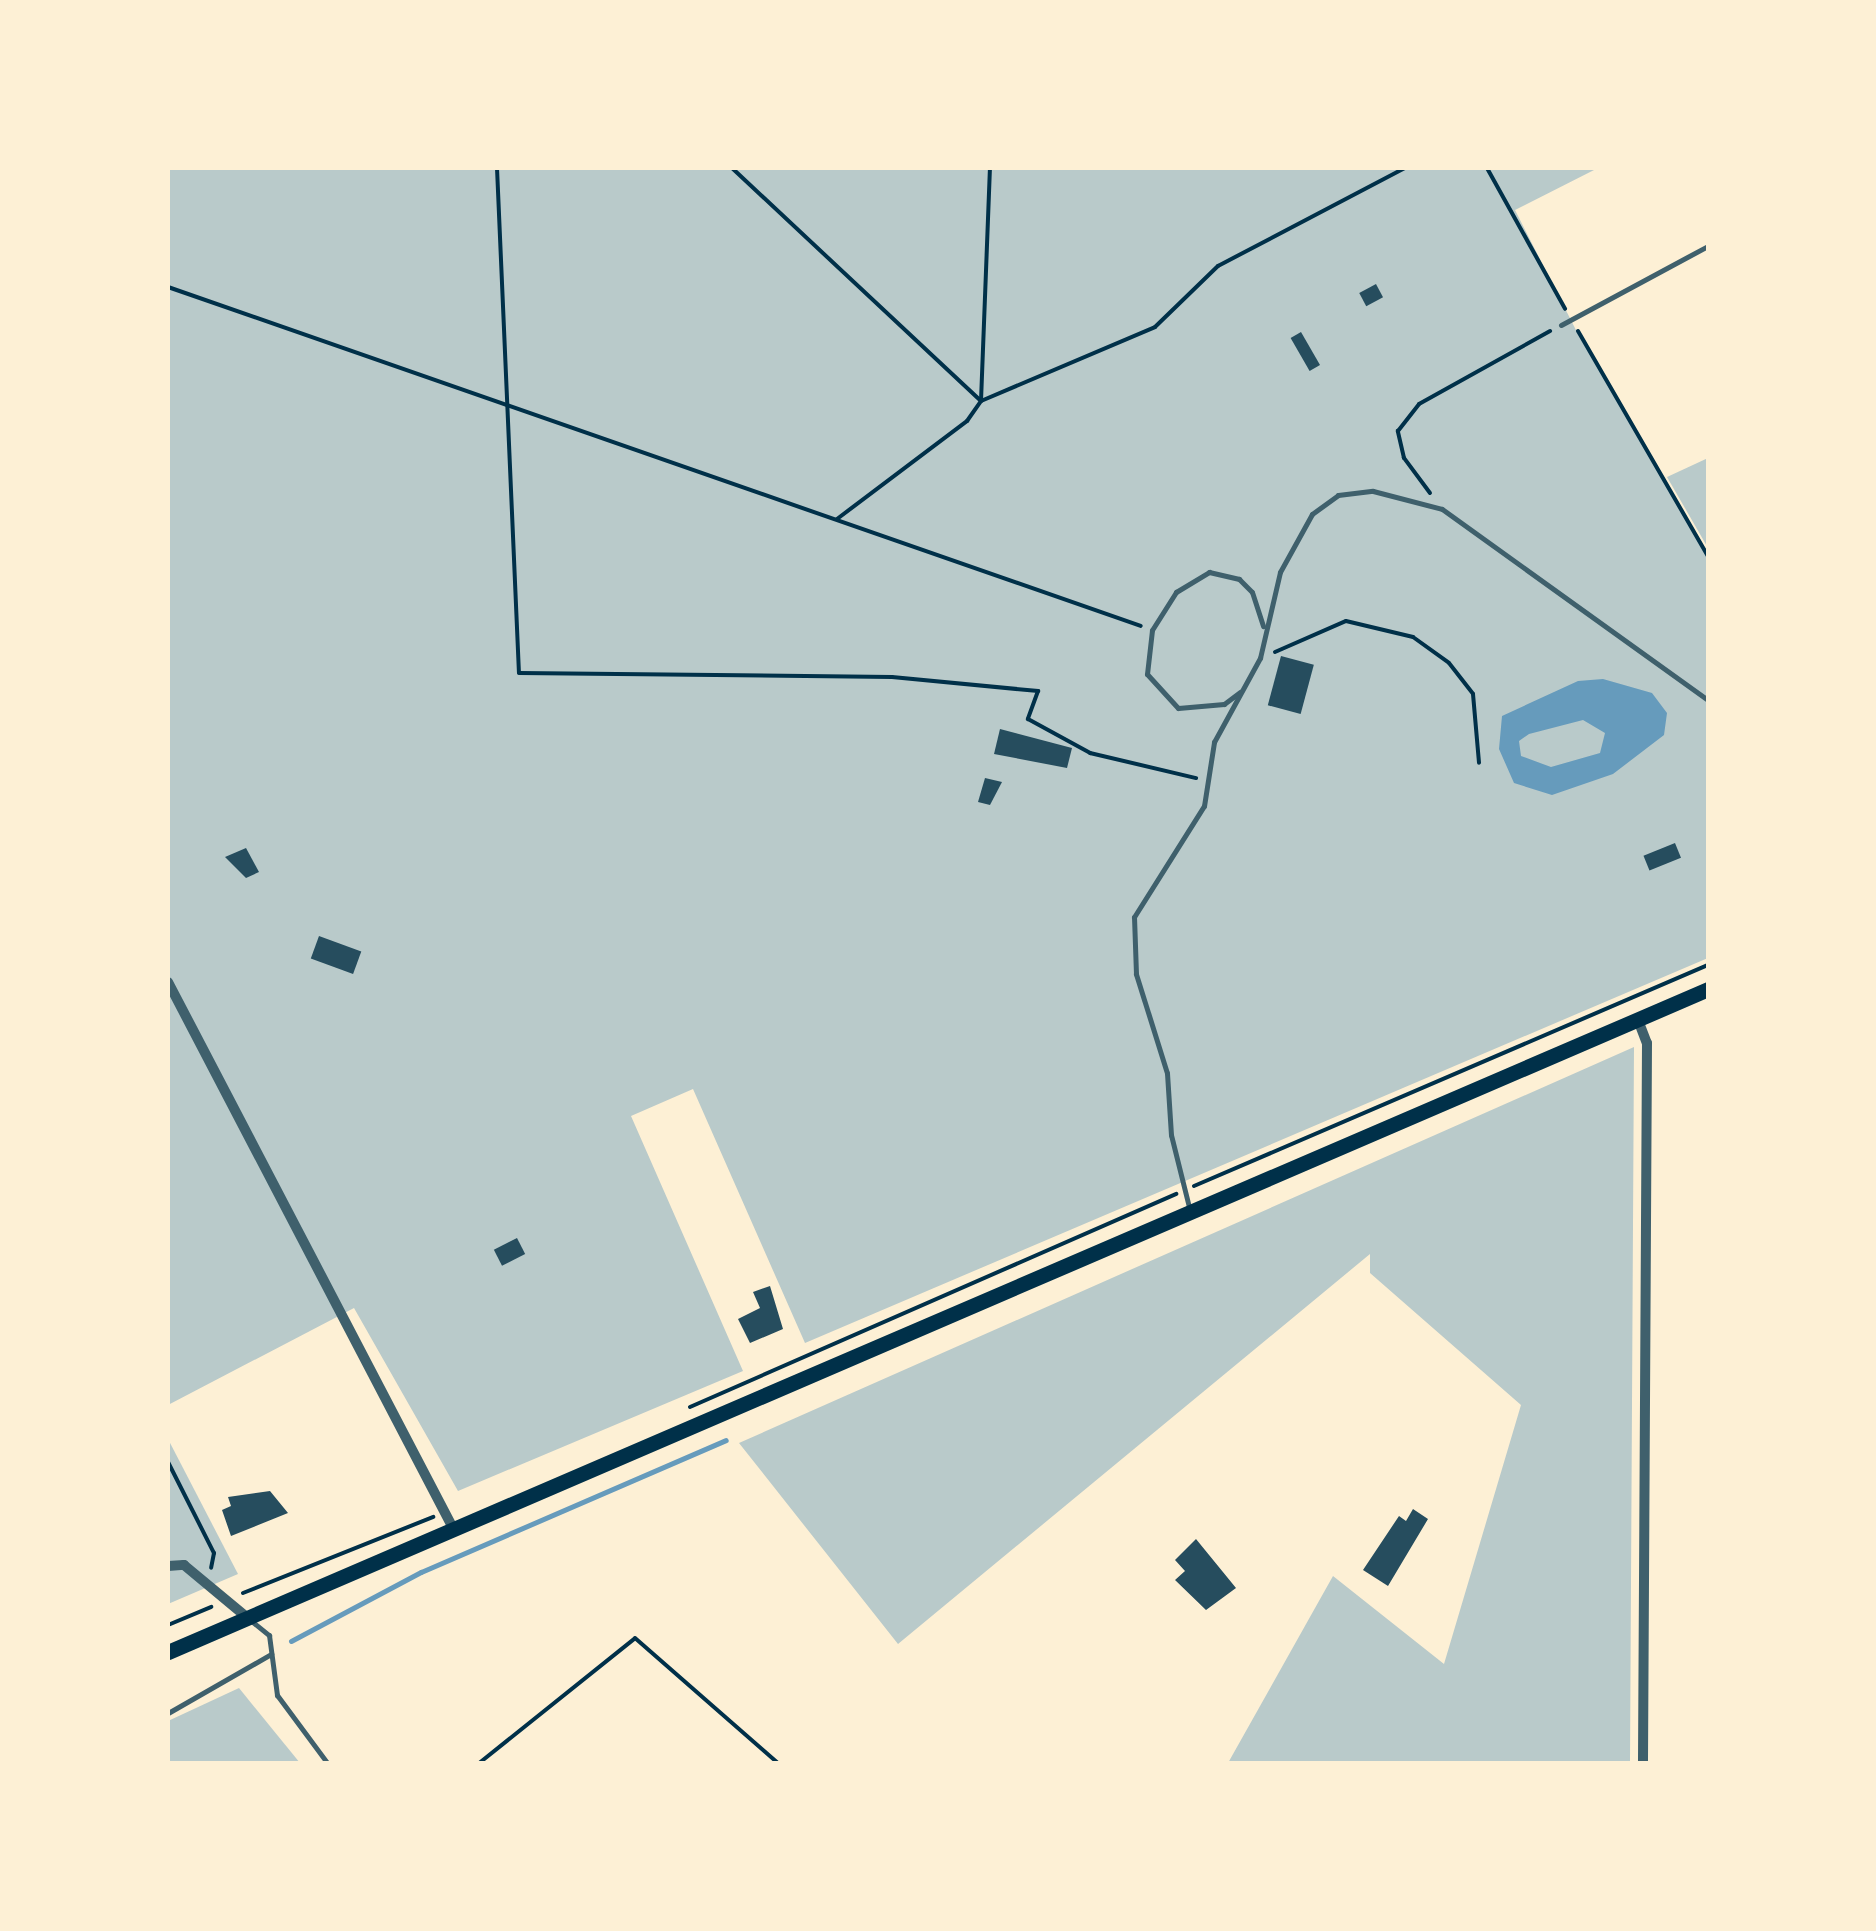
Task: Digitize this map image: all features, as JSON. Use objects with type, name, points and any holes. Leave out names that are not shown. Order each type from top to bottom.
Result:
[{"type":"main road","points":[[168,1652],[1708,988]]},
{"type":"street","points":[[168,982],[454,1530]]},
{"type":"street","points":[[1638,1020],[1647,1043],[1644,1764]]},
{"type":"street","points":[[168,1566],[184,1565],[249,1619]]},
{"type":"lane","points":[[1561,325],[1708,246]]},
{"type":"lane","points":[[1190,1211],[1181,1192],[1167,1073],[1136,974],[1134,917],[1198,816],[1214,742],[1260,658],[1264,630],[1293,541],[1312,514],[1338,496],[1373,491],[1442,509],[1708,700]]},
{"type":"lane","points":[[1246,687],[1224,704],[1178,708],[1147,674],[1152,630],[1176,592],[1209,572],[1239,579],[1252,592],[1264,630]]},
{"type":"lane","points":[[249,1619],[270,1635],[277,1695],[328,1764]]},
{"type":"lane","points":[[168,1713],[271,1654]]},
{"type":"path","points":[[497,168],[513,410],[519,672],[892,677],[1038,691],[1028,719],[1090,753],[1208,782]]},
{"type":"path","points":[[732,168],[981,401]]},
{"type":"path","points":[[981,401],[990,168]]},
{"type":"path","points":[[836,520],[967,421],[981,401],[1154,326],[1218,266],[1406,168]]},
{"type":"path","points":[[1487,168],[1708,556]]},
{"type":"path","points":[[168,288],[1152,630]]},
{"type":"path","points":[[1442,509],[1404,458],[1398,430],[1420,404],[1561,325]]},
{"type":"path","points":[[1246,687],[1273,654],[1302,637],[1346,620],[1379,624],[1413,636],[1449,663],[1473,694],[1479,764]]},
{"type":"path","points":[[685,1410],[1708,964]]},
{"type":"path","points":[[168,1462],[214,1554],[208,1582]]},
{"type":"path","points":[[168,1624],[444,1512]]},
{"type":"path","points":[[478,1764],[635,1638],[779,1764]]},
{"type":"shaded area","points":[[168,168],[1598,168],[1515,210],[1579,336],[1708,553],[1708,958],[805,1343],[693,1089],[631,1116],[743,1371],[458,1491],[354,1308],[168,1405]]},
{"type":"shaded area","points":[[1708,458],[1708,548],[1667,477]]},
{"type":"shaded area","points":[[1634,1047],[1630,1763],[1228,1763],[1333,1576],[1444,1664],[1521,1405],[1370,1273],[1370,1254],[898,1644],[739,1443]]},
{"type":"shaded area","points":[[168,1439],[238,1574],[168,1604]]},
{"type":"shaded area","points":[[239,1688],[300,1763],[168,1763],[168,1721]]},
{"type":"water","points":[[1603,679],[1652,693],[1667,713],[1664,735],[1613,774],[1552,795],[1514,783],[1499,749],[1502,716],[1578,681]],"holes":[[[1583,720],[1605,733],[1600,753],[1551,767],[1521,756],[1519,741],[1529,734]]]},
{"type":"building","points":[[1376,284],[1383,297],[1366,306],[1359,293]]},
{"type":"building","points":[[1301,332],[1320,365],[1310,371],[1291,338]]},
{"type":"building","points":[[1281,656],[1314,665],[1301,714],[1268,705]]},
{"type":"building","points":[[1000,729],[1072,748],[1067,768],[994,754]]},
{"type":"building","points":[[985,778],[1002,782],[990,805],[978,802]]},
{"type":"building","points":[[1675,843],[1681,858],[1649,871],[1643,856]]},
{"type":"building","points":[[246,848],[259,872],[246,878],[225,857]]},
{"type":"building","points":[[319,936],[361,951],[353,974],[311,959]]},
{"type":"building","points":[[517,1238],[525,1254],[502,1266],[494,1250]]},
{"type":"building","points":[[770,1286],[783,1329],[750,1343],[738,1319],[760,1308],[753,1292]]},
{"type":"building","points":[[270,1491],[288,1513],[231,1536],[222,1510],[231,1506],[228,1497]]},
{"type":"building","points":[[1413,1509],[1428,1519],[1388,1586],[1363,1570],[1399,1516],[1406,1521]]},
{"type":"building","points":[[1196,1539],[1236,1588],[1206,1610],[1175,1580],[1185,1571],[1175,1560]]},
{"type":"waterway","points":[[291,1641],[421,1572],[726,1440]]}]
